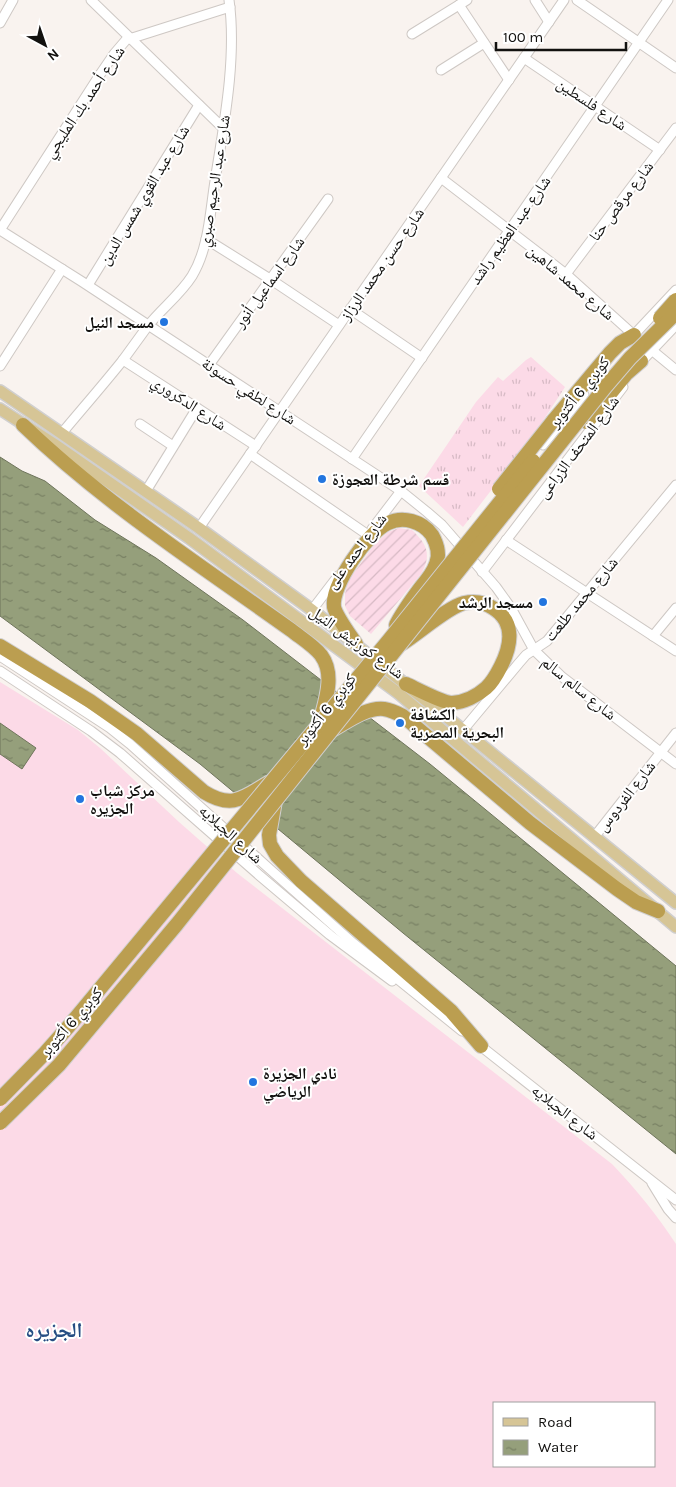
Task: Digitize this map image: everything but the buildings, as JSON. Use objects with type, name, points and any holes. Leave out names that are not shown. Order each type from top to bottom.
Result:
[{"type":"highway","name":"كوبري 6 أكتوبر","points":[[0,1123],[58,1065],[177,924],[331,731],[394,643],[420,602],[615,361],[676,300]]},
{"type":"highway","name":"كوبري 6 أكتوبر","points":[[0,1099],[70,1026],[322,720],[394,643],[416,624],[611,379],[676,314]]},
{"type":"highway","points":[[420,602],[427,586],[457,542],[553,421],[610,352],[620,343],[634,335]]},
{"type":"highway","points":[[416,624],[426,618],[448,595],[626,374],[642,361]]},
{"type":"highway","points":[[24,425],[57,457],[150,530],[291,630],[321,655],[327,667],[329,679],[322,720]]},
{"type":"highway","points":[[356,644],[335,610],[334,599],[338,586],[351,562],[373,532],[387,523],[409,520],[420,524],[429,531],[435,541],[438,552],[437,563],[405,609],[394,643]]},
{"type":"highway","points":[[394,643],[452,608],[470,602],[480,602],[488,605],[496,610],[507,624],[510,642],[508,651],[496,677],[476,696],[450,703],[406,684]]},
{"type":"highway","points":[[0,646],[90,701],[137,734],[204,792],[214,798],[224,801],[240,799],[270,782]]},
{"type":"highway","points":[[331,731],[373,710],[383,709],[398,714],[414,725],[530,823],[636,902],[658,911]]},
{"type":"highway","points":[[275,801],[269,835],[270,844],[277,856],[288,869],[451,1011],[481,1046]]},
{"type":"main road","name":"شارع كورنيش النيل","points":[[0,391],[199,528],[312,610],[464,730],[676,903]]},
{"type":"main road","name":"شارع كورنيش النيل","points":[[0,409],[54,444],[189,538],[398,693],[676,927]]},
{"type":"street","points":[[0,23],[13,0]]},
{"type":"street","points":[[90,0],[223,128]]},
{"type":"street","points":[[535,0],[548,22]]},
{"type":"street","name":"شارع حسن محمد الرزاز","points":[[199,528],[564,0]]},
{"type":"street","points":[[577,0],[676,68]]},
{"type":"street","name":"شارع عبد العظيم راشد","points":[[352,459],[668,0]]},
{"type":"street","points":[[412,34],[463,2],[484,43],[509,80]]},
{"type":"street","name":"شارع أحمد بك المليجي","points":[[0,230],[105,67],[126,40],[229,4]]},
{"type":"street","name":"شارع عبد الرحيم صبري","points":[[62,433],[123,360],[148,325],[173,300],[192,276],[200,260],[206,240],[223,128],[231,44],[229,4]]},
{"type":"street","points":[[441,70],[484,43]]},
{"type":"street","name":"شارع فلسطين","points":[[524,58],[660,150]]},
{"type":"street","name":"شارع عبد القوي شمس الدين","points":[[88,286],[199,105]]},
{"type":"street","name":"شارع مرقص حنا","points":[[566,274],[676,128]]},
{"type":"street","name":"شارع محمد شاهين","points":[[441,178],[566,274],[676,370]]},
{"type":"street","name":"شارع اسماعيل أنور","points":[[209,365],[328,199]]},
{"type":"street","name":"شارع لطفي حسونة","points":[[0,230],[401,491],[442,525],[482,572]]},
{"type":"street","points":[[206,240],[339,325]]},
{"type":"street","points":[[0,366],[62,269]]},
{"type":"street","name":"شارع المتحف الزراعى","points":[[460,546],[634,335],[676,290]]},
{"type":"street","points":[[350,309],[422,358]]},
{"type":"street","name":"شارع المتحف الزراعى","points":[[482,572],[642,361],[676,326]]},
{"type":"street","name":"شارع الدكروري","points":[[123,360],[256,446]]},
{"type":"street","points":[[146,491],[197,408]]},
{"type":"street","points":[[140,424],[173,446]]},
{"type":"street","points":[[250,454],[373,532]]},
{"type":"street","name":"شارع محمد طلعت","points":[[464,730],[519,663],[547,641],[676,485]]},
{"type":"street","name":"شارع احمد على","points":[[312,610],[373,532],[401,491]]},
{"type":"street","points":[[506,540],[676,651]]},
{"type":"street","name":"شارع سالم سالم","points":[[482,572],[511,608],[534,650],[561,676],[676,764]]},
{"type":"street","points":[[653,636],[676,608]]},
{"type":"street","name":"شارع الجبلايه","points":[[0,656],[110,728],[130,744],[346,936],[453,1024],[676,1200]]},
{"type":"street","name":"شارع الجبلايه","points":[[0,671],[120,753],[330,935],[444,1021],[453,1024]]},
{"type":"street","name":"شارع الفردوس","points":[[595,836],[676,733]]},
{"type":"street","points":[[648,1177],[668,1209],[676,1218]]},
{"type":"green space","points":[[531,357],[565,387],[535,433],[463,527],[419,486],[476,402],[498,377],[503,381]]},
{"type":"green space","points":[[399,528],[412,530],[421,540],[426,550],[426,561],[421,574],[371,634],[350,616],[345,606],[348,581],[374,545],[388,532]]},
{"type":"green space","name":"نادي الجزيرة الرياضي","points":[[0,682],[78,730],[237,873],[612,1164],[638,1193],[676,1244],[676,1487],[0,1487]]},
{"type":"water","points":[[0,457],[22,471],[45,481],[95,520],[156,558],[243,620],[430,764],[676,966],[676,1154],[403,933],[200,764],[0,616]]},
{"type":"water","points":[[0,723],[36,748],[22,769],[0,754]]},
{"type":"place","name":"مسجد النيل","points":[[164,322]]},
{"type":"place","name":"قسم شرطة العجوزة","points":[[322,479]]},
{"type":"place","name":"مسجد الرشد","points":[[543,602]]},
{"type":"place","name":"الكشافة البحرية المصرية","points":[[400,723]]},
{"type":"place","name":"مركز شباب الجزيره","points":[[80,799]]},
{"type":"place","name":"نادي الجزيرة الرياضي","points":[[253,1082]]},
{"type":"district","name":"الجزيره","points":[[54,1330]]}]
